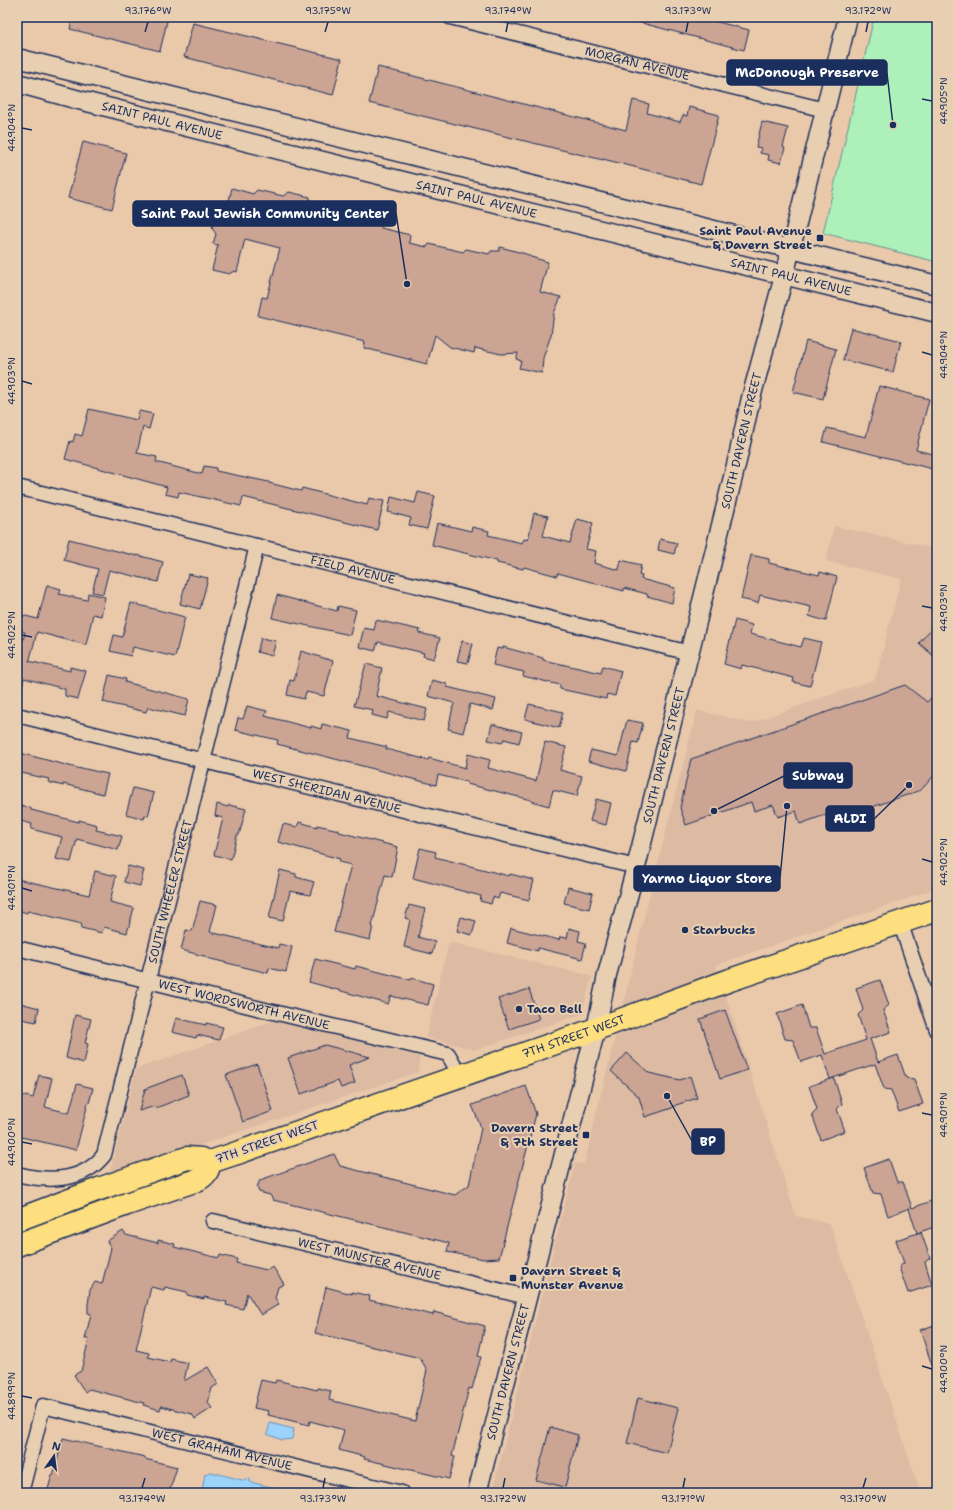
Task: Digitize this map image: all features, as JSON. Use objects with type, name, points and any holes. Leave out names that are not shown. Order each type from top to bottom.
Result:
[{"type":"main road","name":"7TH STREET WEST","points":[[210,1162],[596,1029],[730,980],[937,910]]},
{"type":"main road","points":[[17,1220],[187,1158],[201,1159],[210,1162],[209,1170],[204,1176],[197,1180],[127,1204],[17,1245]]},
{"type":"street","name":"MORGAN AVENUE","points":[[450,17],[825,110]]},
{"type":"street","name":"SOUTH DAVERN STREET","points":[[477,1493],[596,1029],[607,975],[636,867],[753,391],[784,276],[848,17]]},
{"type":"street","points":[[17,58],[790,250],[937,285]]},
{"type":"street","name":"SAINT PAUL AVENUE","points":[[17,83],[79,100],[937,313]]},
{"type":"street","name":"FIELD AVENUE","points":[[17,487],[690,652]]},
{"type":"street","name":"SOUTH WHEELER STREET","points":[[22,1176],[46,1180],[72,1176],[91,1168],[100,1161],[104,1155],[257,546]]},
{"type":"street","name":"WEST SHERIDAN AVENUE","points":[[17,715],[636,867]]},
{"type":"street","points":[[900,922],[937,1030]]},
{"type":"street","name":"WEST WORDSWORTH AVENUE","points":[[17,948],[448,1054],[460,1075]]},
{"type":"street","name":"WEST MUNSTER AVENUE","points":[[213,1221],[527,1297]]},
{"type":"street","name":"WEST GRAHAM AVENUE","points":[[20,1493],[43,1406],[402,1493]]},
{"type":"shaded area","points":[[834,526],[937,549],[937,888],[716,965],[796,1216],[830,1223],[921,1493],[492,1493],[575,1163],[584,1164],[650,893],[697,710],[751,723],[875,679],[901,579],[826,561]]},
{"type":"shaded area","points":[[449,942],[592,976],[582,1014],[475,1050],[426,1037]]},
{"type":"shaded area","points":[[276,1020],[420,1057],[418,1072],[109,1176],[136,1069]]},
{"type":"green space","points":[[874,17],[937,17],[937,262],[823,233]]},
{"type":"water","points":[[270,1423],[294,1429],[292,1439],[282,1440],[267,1434]]},
{"type":"water","points":[[211,1472],[246,1481],[246,1478],[250,1479],[250,1482],[284,1490],[288,1493],[202,1493],[205,1474]]},
{"type":"building","points":[[73,17],[168,17],[160,51],[70,29]]},
{"type":"building","points":[[634,17],[698,17],[749,30],[744,50],[634,21]]},
{"type":"building","points":[[193,23],[342,59],[333,95],[184,57]]},
{"type":"building","points":[[378,67],[626,130],[633,100],[649,104],[647,113],[680,122],[683,115],[687,116],[689,107],[719,115],[701,184],[369,103]]},
{"type":"building","points":[[762,122],[788,128],[781,163],[768,160],[769,155],[760,153],[761,148],[756,147]]},
{"type":"building","points":[[83,142],[126,153],[112,209],[68,198]]},
{"type":"building","points":[[232,188],[253,194],[257,190],[283,196],[289,192],[310,197],[309,202],[325,206],[331,220],[344,209],[362,213],[363,208],[384,214],[381,228],[410,235],[409,243],[427,247],[429,244],[463,252],[466,249],[489,254],[491,251],[499,251],[500,247],[548,262],[540,292],[561,297],[554,313],[551,335],[543,358],[542,373],[519,368],[521,361],[516,359],[518,353],[501,354],[475,348],[474,353],[450,347],[435,335],[427,364],[364,348],[365,342],[258,316],[262,297],[267,298],[280,248],[245,239],[237,272],[234,271],[229,274],[212,270],[218,245],[213,244],[216,234],[212,228],[214,222],[224,221]]},
{"type":"building","points":[[851,328],[901,341],[893,372],[843,360]]},
{"type":"building","points":[[806,341],[836,349],[823,399],[793,392]]},
{"type":"building","points":[[879,386],[929,399],[916,450],[937,455],[937,470],[823,442],[827,428],[866,437]]},
{"type":"building","points":[[89,409],[137,420],[139,411],[153,414],[149,429],[143,427],[137,453],[157,457],[156,462],[202,474],[204,466],[216,468],[216,471],[269,482],[301,491],[302,488],[367,505],[369,498],[384,501],[377,530],[243,497],[241,506],[179,492],[178,497],[165,494],[167,487],[65,459],[70,441],[73,442],[75,434],[82,436]]},
{"type":"building","points":[[418,492],[435,496],[427,529],[409,525],[411,518],[388,512],[391,497],[415,503]]},
{"type":"building","points":[[534,513],[548,516],[543,536],[570,543],[577,519],[593,523],[586,549],[596,551],[594,563],[619,570],[621,560],[641,565],[639,575],[642,576],[641,579],[675,588],[672,603],[624,588],[624,591],[558,573],[557,576],[524,567],[523,569],[432,545],[437,523],[471,531],[472,527],[489,531],[488,535],[522,543],[524,539],[528,540]]},
{"type":"building","points":[[69,539],[163,562],[158,582],[109,570],[103,594],[92,592],[98,569],[64,560]]},
{"type":"building","points":[[660,539],[677,543],[674,554],[658,550]]},
{"type":"building","points":[[751,555],[769,559],[769,563],[819,575],[820,572],[837,577],[826,621],[809,616],[811,607],[760,595],[758,603],[741,599]]},
{"type":"building","points":[[188,574],[208,578],[200,609],[180,604]]},
{"type":"building","points":[[47,585],[61,589],[59,594],[87,600],[88,593],[105,597],[101,616],[93,614],[86,645],[37,632],[29,661],[70,671],[70,667],[86,671],[78,699],[65,696],[65,689],[24,678],[21,691],[17,691],[17,655],[19,656],[25,632],[17,630],[17,614],[38,619]]},
{"type":"building","points":[[277,595],[337,611],[338,606],[356,610],[350,635],[272,618]]},
{"type":"building","points":[[131,603],[185,617],[175,657],[133,647],[131,656],[110,651],[114,635],[122,637]]},
{"type":"building","points":[[376,620],[420,630],[419,633],[440,638],[434,659],[423,656],[424,653],[378,642],[375,651],[359,647],[364,628],[374,630]]},
{"type":"building","points":[[735,620],[752,625],[750,634],[801,647],[804,638],[821,642],[810,686],[793,682],[794,678],[742,665],[741,669],[724,664]]},
{"type":"building","points":[[937,622],[937,659],[919,643]]},
{"type":"building","points":[[261,638],[276,641],[272,656],[257,652]]},
{"type":"building","points":[[462,641],[473,644],[468,663],[457,661]]},
{"type":"building","points":[[503,647],[543,658],[543,660],[601,673],[603,666],[621,671],[615,696],[607,694],[606,699],[560,689],[560,685],[523,676],[524,672],[493,665],[497,648],[503,649]]},
{"type":"building","points":[[301,651],[333,661],[324,696],[306,692],[304,699],[287,695],[290,680],[294,681]]},
{"type":"building","points":[[366,664],[382,668],[376,696],[427,709],[424,721],[389,712],[387,719],[372,715],[373,710],[354,706]]},
{"type":"building","points":[[109,675],[126,679],[125,682],[189,699],[185,716],[148,707],[146,712],[103,702]]},
{"type":"building","points":[[432,680],[447,684],[447,687],[496,699],[493,710],[470,704],[463,733],[448,729],[454,703],[428,696]]},
{"type":"building","points":[[905,685],[927,702],[937,692],[937,772],[921,790],[835,820],[825,815],[800,824],[796,811],[778,817],[773,805],[754,811],[751,802],[686,825],[680,808],[691,759]]},
{"type":"building","points":[[529,704],[563,712],[559,728],[525,719]]},
{"type":"building","points":[[247,706],[267,711],[265,716],[311,728],[311,726],[321,729],[322,724],[352,731],[350,738],[387,747],[386,749],[428,760],[429,758],[465,768],[468,754],[490,760],[488,768],[536,781],[545,742],[566,747],[560,770],[582,776],[577,796],[553,790],[549,806],[438,775],[436,785],[277,744],[278,740],[235,730],[238,718],[243,719]]},
{"type":"building","points":[[627,720],[643,723],[638,743],[633,742],[626,771],[588,761],[591,750],[618,756]]},
{"type":"building","points":[[492,724],[522,732],[519,743],[504,739],[502,743],[488,740]]},
{"type":"building","points":[[20,753],[81,769],[108,774],[103,794],[63,784],[63,786],[48,782],[49,779],[17,772],[17,764]]},
{"type":"building","points":[[133,788],[154,793],[148,816],[145,815],[144,819],[126,814]]},
{"type":"building","points":[[596,799],[611,803],[606,825],[590,821]]},
{"type":"building","points":[[217,804],[246,809],[231,859],[214,855],[223,818],[215,816]]},
{"type":"building","points":[[17,805],[79,822],[79,820],[97,825],[96,830],[122,836],[118,850],[77,839],[71,862],[56,859],[62,837],[31,829],[32,824],[17,820]]},
{"type":"building","points":[[299,822],[317,827],[317,825],[339,830],[339,832],[398,847],[392,877],[385,875],[370,940],[334,932],[351,865],[339,862],[340,859],[278,842],[283,824],[297,827]]},
{"type":"building","points":[[420,848],[436,852],[435,857],[509,876],[510,874],[534,880],[529,900],[500,893],[498,899],[493,897],[491,904],[480,901],[481,896],[413,878]]},
{"type":"building","points":[[128,866],[144,870],[140,886],[124,882]]},
{"type":"building","points":[[280,870],[296,874],[296,877],[314,882],[310,895],[290,891],[283,921],[269,918]]},
{"type":"building","points":[[95,871],[116,876],[110,902],[134,908],[127,933],[104,927],[102,933],[81,928],[82,924],[28,911],[27,913],[17,910],[17,879],[89,895]]},
{"type":"building","points":[[568,887],[593,893],[589,909],[564,903]]},
{"type":"building","points":[[200,901],[217,905],[210,932],[278,948],[279,944],[292,947],[286,972],[269,968],[268,973],[181,950],[186,930],[192,931]]},
{"type":"building","points":[[409,905],[425,909],[418,937],[435,942],[432,954],[404,947],[410,920],[405,918]]},
{"type":"building","points":[[461,917],[476,921],[472,935],[457,931]]},
{"type":"building","points":[[511,928],[559,940],[560,937],[567,938],[569,928],[580,931],[578,941],[586,943],[582,959],[538,948],[538,951],[507,943]]},
{"type":"building","points":[[315,959],[355,969],[356,966],[433,984],[428,1005],[391,996],[388,1004],[309,982]]},
{"type":"building","points":[[880,980],[889,1005],[883,1010],[891,1032],[870,1039],[878,1062],[898,1055],[906,1078],[914,1079],[923,1104],[899,1112],[891,1090],[884,1089],[875,1064],[830,1079],[822,1055],[801,1062],[793,1040],[785,1039],[777,1014],[802,1005],[809,1028],[816,1028],[825,1054],[866,1040],[858,1015],[863,1010],[856,988]]},
{"type":"building","name":"Taco Bell","points":[[529,989],[539,1019],[509,1029],[498,999]]},
{"type":"building","points":[[20,1003],[39,1008],[36,1022],[17,1018]]},
{"type":"building","points":[[725,1010],[747,1070],[720,1079],[700,1019]]},
{"type":"building","points":[[75,1015],[91,1019],[85,1043],[88,1044],[84,1063],[66,1058]]},
{"type":"building","points":[[176,1018],[206,1025],[206,1023],[223,1027],[219,1040],[197,1035],[196,1038],[172,1032]]},
{"type":"building","points":[[325,1045],[370,1057],[349,1065],[355,1083],[341,1088],[338,1081],[301,1094],[288,1058]]},
{"type":"building","points":[[627,1053],[649,1073],[680,1080],[690,1076],[697,1098],[645,1117],[639,1097],[611,1071]]},
{"type":"building","points":[[257,1064],[273,1111],[243,1122],[226,1075]]},
{"type":"building","points":[[39,1075],[52,1078],[45,1107],[69,1113],[77,1084],[93,1088],[76,1150],[17,1136],[17,1094],[33,1098]]},
{"type":"building","points":[[182,1075],[189,1095],[156,1108],[155,1106],[139,1111],[145,1089]]},
{"type":"building","points":[[834,1078],[842,1104],[837,1109],[845,1131],[821,1140],[812,1114],[817,1109],[809,1086]]},
{"type":"building","points":[[526,1086],[536,1114],[499,1258],[484,1259],[447,1252],[449,1243],[273,1200],[270,1195],[259,1192],[257,1187],[260,1180],[334,1154],[340,1166],[455,1195],[469,1185],[481,1128],[472,1105]]},
{"type":"building","points":[[889,1159],[897,1182],[903,1182],[912,1208],[937,1199],[937,1226],[917,1233],[909,1209],[910,1208],[888,1216],[881,1194],[873,1193],[864,1168]]},
{"type":"building","points":[[123,1231],[126,1235],[158,1243],[158,1240],[175,1244],[174,1247],[219,1258],[220,1255],[237,1259],[236,1263],[267,1270],[273,1267],[284,1284],[278,1287],[275,1298],[279,1304],[261,1315],[247,1293],[243,1309],[226,1305],[227,1302],[187,1295],[187,1292],[165,1287],[164,1290],[151,1287],[136,1350],[149,1353],[148,1357],[170,1362],[171,1359],[188,1363],[184,1381],[208,1367],[218,1384],[212,1388],[208,1403],[212,1408],[195,1419],[192,1414],[161,1406],[160,1410],[143,1405],[144,1403],[89,1389],[85,1392],[74,1375],[81,1371],[89,1339],[85,1339],[91,1314],[88,1313],[90,1290],[95,1282],[102,1284],[111,1248],[107,1241]]},
{"type":"building","points":[[921,1232],[930,1258],[925,1262],[932,1285],[908,1293],[899,1267],[904,1263],[896,1240]]},
{"type":"building","points":[[326,1287],[352,1294],[352,1292],[370,1296],[369,1300],[433,1315],[434,1312],[485,1326],[478,1356],[481,1357],[472,1389],[469,1388],[452,1456],[455,1457],[449,1479],[364,1459],[365,1457],[339,1450],[344,1430],[310,1421],[309,1425],[268,1415],[269,1411],[254,1408],[261,1380],[275,1383],[276,1380],[317,1390],[318,1388],[331,1391],[329,1400],[415,1421],[427,1370],[420,1358],[315,1333]]},
{"type":"building","points":[[937,1324],[937,1373],[935,1374],[920,1330]]},
{"type":"building","points":[[638,1398],[678,1408],[667,1453],[627,1443]]},
{"type":"building","points":[[550,1427],[578,1435],[565,1487],[536,1480]]},
{"type":"building","points":[[63,1438],[145,1457],[145,1459],[177,1467],[169,1493],[47,1493]]},
{"type":"place","name":"McDonough Preserve","points":[[893,125]]},
{"type":"place","name":"Saint Paul Avenue & Davern Street","points":[[820,238]]},
{"type":"place","name":"Saint Paul Jewish Community Center","points":[[407,284]]},
{"type":"place","name":"ALDI","points":[[909,785]]},
{"type":"place","name":"Yarmo Liquor Store","points":[[787,806]]},
{"type":"place","name":"Subway","points":[[714,811]]},
{"type":"place","name":"Starbucks","points":[[685,930]]},
{"type":"place","name":"Taco Bell","points":[[519,1009]]},
{"type":"place","name":"BP","points":[[667,1096]]},
{"type":"place","name":"Davern Street & 7th Street","points":[[586,1135]]},
{"type":"place","name":"Davern Street & Munster Avenue","points":[[513,1278]]}]
